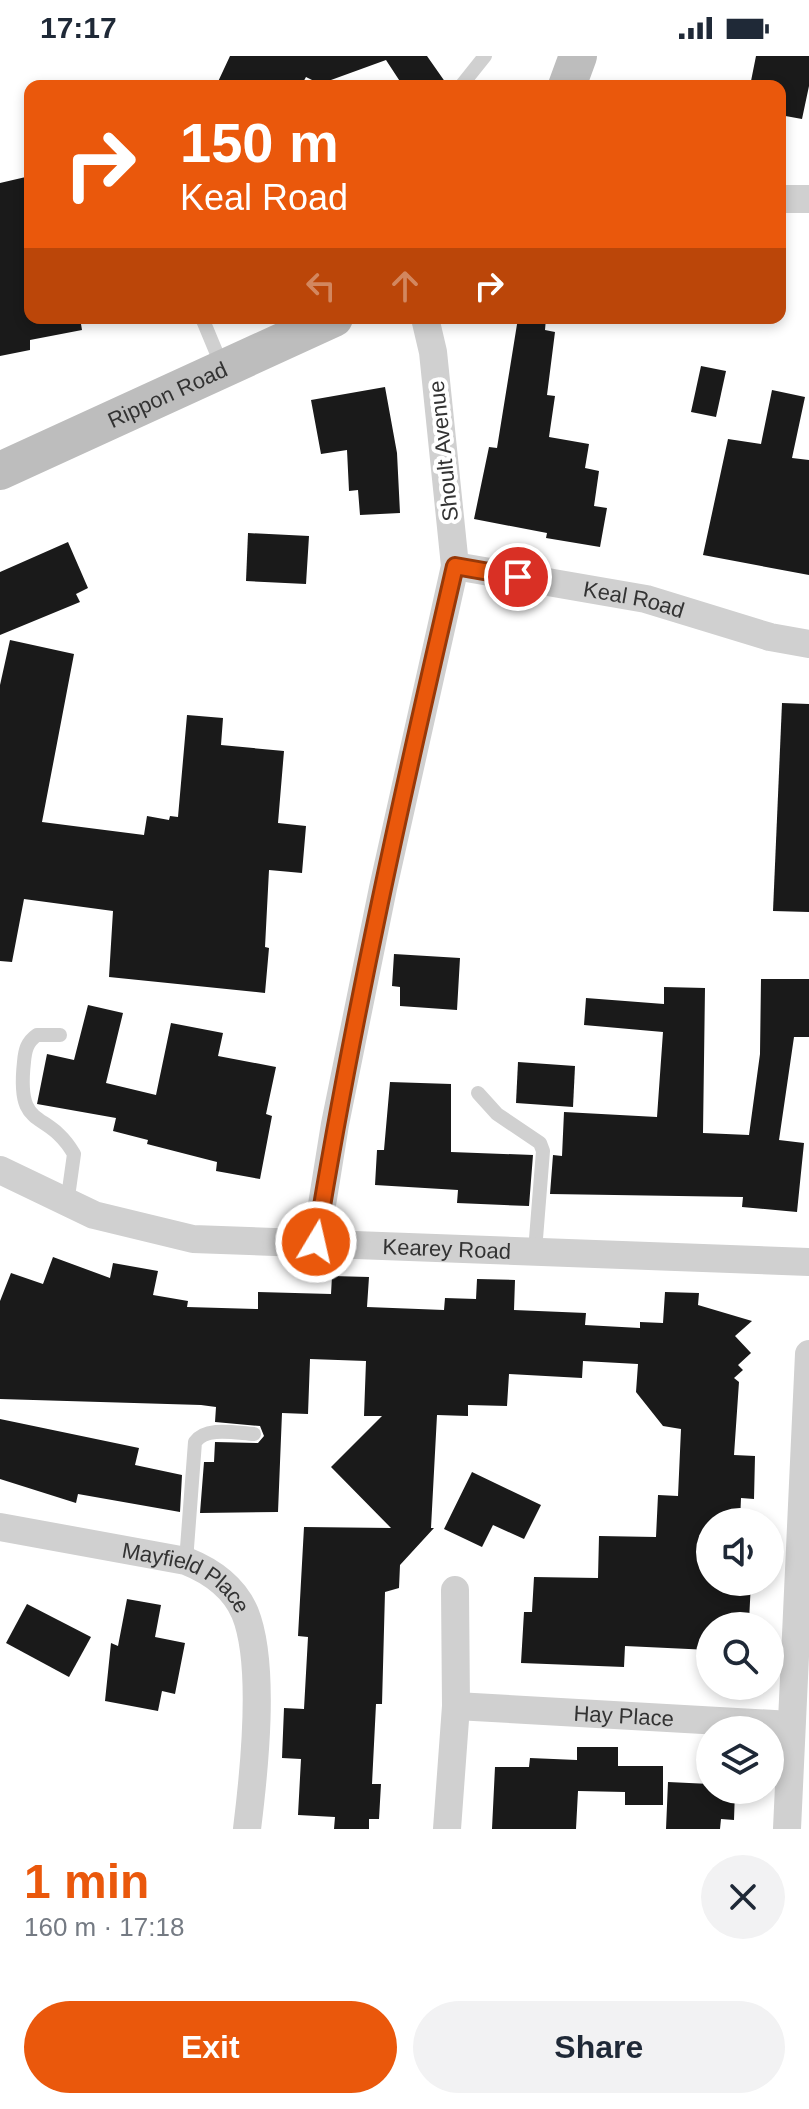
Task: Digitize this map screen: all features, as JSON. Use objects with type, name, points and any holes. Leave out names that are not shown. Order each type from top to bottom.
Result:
[{"type":"street","points":[[569,80],[578,56]]},
{"type":"street","points":[[786,199],[809,199]]},
{"type":"street","name":"Rippon Road","points":[[0,471],[321,324]]},
{"type":"street","name":"Shoult Avenue","points":[[316,1242],[335,1124],[386,873],[455,566],[433,352],[426,324]]},
{"type":"street","name":"Keal Road","points":[[455,566],[646,599],[770,637],[809,644]]},
{"type":"street","name":"Kearey Road","points":[[0,1170],[94,1215],[193,1239],[809,1262]]},
{"type":"street","points":[[787,1829],[791,1725],[804,1608],[809,1354]]},
{"type":"street","name":"Mayfield Place","points":[[0,1527],[186,1561],[203,1567],[231,1590],[245,1612],[252,1641],[254,1774],[247,1829]]},
{"type":"street","points":[[447,1829],[456,1706],[455,1590]]},
{"type":"street","name":"Hay Place","points":[[456,1706],[791,1725]]},
{"type":"lane","points":[[466,80],[485,56]]},
{"type":"lane","points":[[205,324],[224,370]]},
{"type":"lane","points":[[60,1035],[37,1035],[27,1044],[20,1093],[27,1110],[67,1143],[74,1154],[67,1204]]},
{"type":"lane","points":[[478,1093],[497,1114],[540,1143],[543,1151],[535,1251]]},
{"type":"lane","points":[[186,1561],[195,1442],[203,1434],[216,1432],[254,1434]]},
{"type":"building","points":[[230,56],[427,56],[444,80],[399,80],[386,60],[331,80],[306,77],[304,80],[219,80]]},
{"type":"building","points":[[756,56],[809,56],[809,86],[802,119],[786,116],[786,80],[751,80]]},
{"type":"building","points":[[24,177],[24,324],[81,324],[82,330],[30,340],[30,350],[0,356],[0,183]]},
{"type":"building","points":[[517,324],[546,324],[545,330],[555,332],[547,395],[555,396],[549,437],[589,444],[585,468],[599,471],[594,506],[607,508],[600,547],[546,538],[547,533],[474,519],[489,447],[497,448]]},
{"type":"building","points":[[701,366],[726,371],[716,417],[691,412]]},
{"type":"building","points":[[385,387],[397,453],[400,513],[360,515],[358,490],[349,491],[347,450],[321,454],[311,400]]},
{"type":"building","points":[[772,390],[805,397],[792,458],[809,460],[809,575],[703,555],[728,439],[761,444]]},
{"type":"building","points":[[248,533],[309,536],[306,584],[246,581]]},
{"type":"building","points":[[68,542],[88,588],[76,594],[80,602],[0,635],[0,572]]},
{"type":"building","points":[[10,640],[74,654],[42,822],[144,835],[147,816],[169,820],[170,816],[178,817],[187,715],[223,718],[221,745],[284,751],[278,823],[306,826],[302,873],[269,870],[265,947],[269,948],[265,993],[109,977],[113,911],[24,899],[12,962],[0,961],[0,685]]},
{"type":"building","points":[[782,703],[809,704],[809,912],[773,911]]},
{"type":"building","points":[[394,954],[460,958],[457,1010],[400,1006],[400,987],[392,986]]},
{"type":"building","points":[[761,979],[809,979],[809,1037],[794,1037],[779,1140],[804,1143],[797,1212],[742,1207],[743,1197],[550,1194],[553,1155],[562,1156],[564,1112],[657,1117],[663,1032],[584,1025],[586,998],[664,1004],[664,987],[705,988],[703,1133],[749,1135],[760,1054]]},
{"type":"building","points":[[88,1005],[123,1013],[106,1083],[156,1095],[171,1023],[223,1033],[218,1056],[276,1067],[266,1114],[272,1116],[260,1179],[216,1171],[217,1162],[147,1144],[148,1140],[113,1131],[116,1118],[37,1104],[47,1054],[74,1060]]},
{"type":"building","points":[[518,1062],[575,1066],[573,1107],[516,1103]]},
{"type":"building","points":[[390,1082],[451,1084],[451,1152],[533,1155],[529,1206],[457,1203],[458,1190],[375,1185],[377,1150],[384,1150]]},
{"type":"building","points":[[53,1257],[110,1278],[113,1263],[158,1271],[153,1295],[188,1301],[187,1307],[258,1309],[258,1292],[331,1294],[332,1276],[369,1277],[367,1307],[444,1310],[445,1298],[476,1299],[477,1279],[515,1280],[514,1310],[586,1313],[585,1325],[640,1328],[640,1322],[663,1323],[665,1292],[699,1293],[698,1305],[752,1321],[735,1336],[751,1353],[738,1365],[743,1370],[734,1378],[739,1382],[734,1455],[755,1456],[754,1499],[741,1498],[741,1508],[696,1508],[696,1596],[750,1596],[749,1612],[696,1612],[696,1649],[625,1646],[624,1667],[521,1663],[524,1612],[532,1612],[534,1577],[598,1578],[599,1536],[656,1537],[658,1495],[678,1496],[681,1429],[663,1426],[636,1392],[638,1364],[583,1361],[582,1378],[509,1374],[507,1406],[468,1405],[468,1416],[437,1415],[431,1528],[434,1528],[400,1565],[399,1588],[385,1592],[382,1704],[376,1704],[372,1784],[381,1784],[379,1819],[369,1819],[369,1829],[334,1829],[335,1817],[298,1815],[301,1759],[282,1758],[284,1708],[304,1709],[308,1637],[298,1636],[304,1527],[391,1528],[331,1467],[382,1416],[364,1416],[366,1361],[310,1359],[308,1414],[282,1413],[278,1512],[200,1513],[204,1462],[214,1462],[215,1442],[258,1443],[264,1436],[260,1426],[215,1422],[216,1407],[201,1405],[0,1399],[0,1301],[11,1273],[43,1284]]},
{"type":"building","points":[[0,1419],[139,1448],[135,1465],[182,1475],[180,1512],[78,1494],[76,1503],[0,1479]]},
{"type":"building","points":[[472,1472],[541,1505],[524,1539],[493,1525],[482,1547],[444,1529]]},
{"type":"building","points":[[127,1599],[161,1605],[155,1637],[185,1643],[175,1694],[162,1691],[158,1711],[105,1701],[111,1643],[118,1646]]},
{"type":"building","points":[[27,1604],[91,1637],[69,1677],[6,1643]]},
{"type":"building","points":[[577,1747],[618,1747],[618,1766],[663,1766],[663,1805],[625,1805],[625,1792],[578,1791],[576,1829],[492,1829],[495,1767],[529,1767],[530,1758],[577,1760]]},
{"type":"building","points":[[668,1782],[696,1783],[696,1804],[735,1804],[734,1820],[721,1819],[720,1829],[666,1829]]},
{"type":"route","points":[[316,1242],[335,1124],[395,829],[455,566],[518,577]]}]
